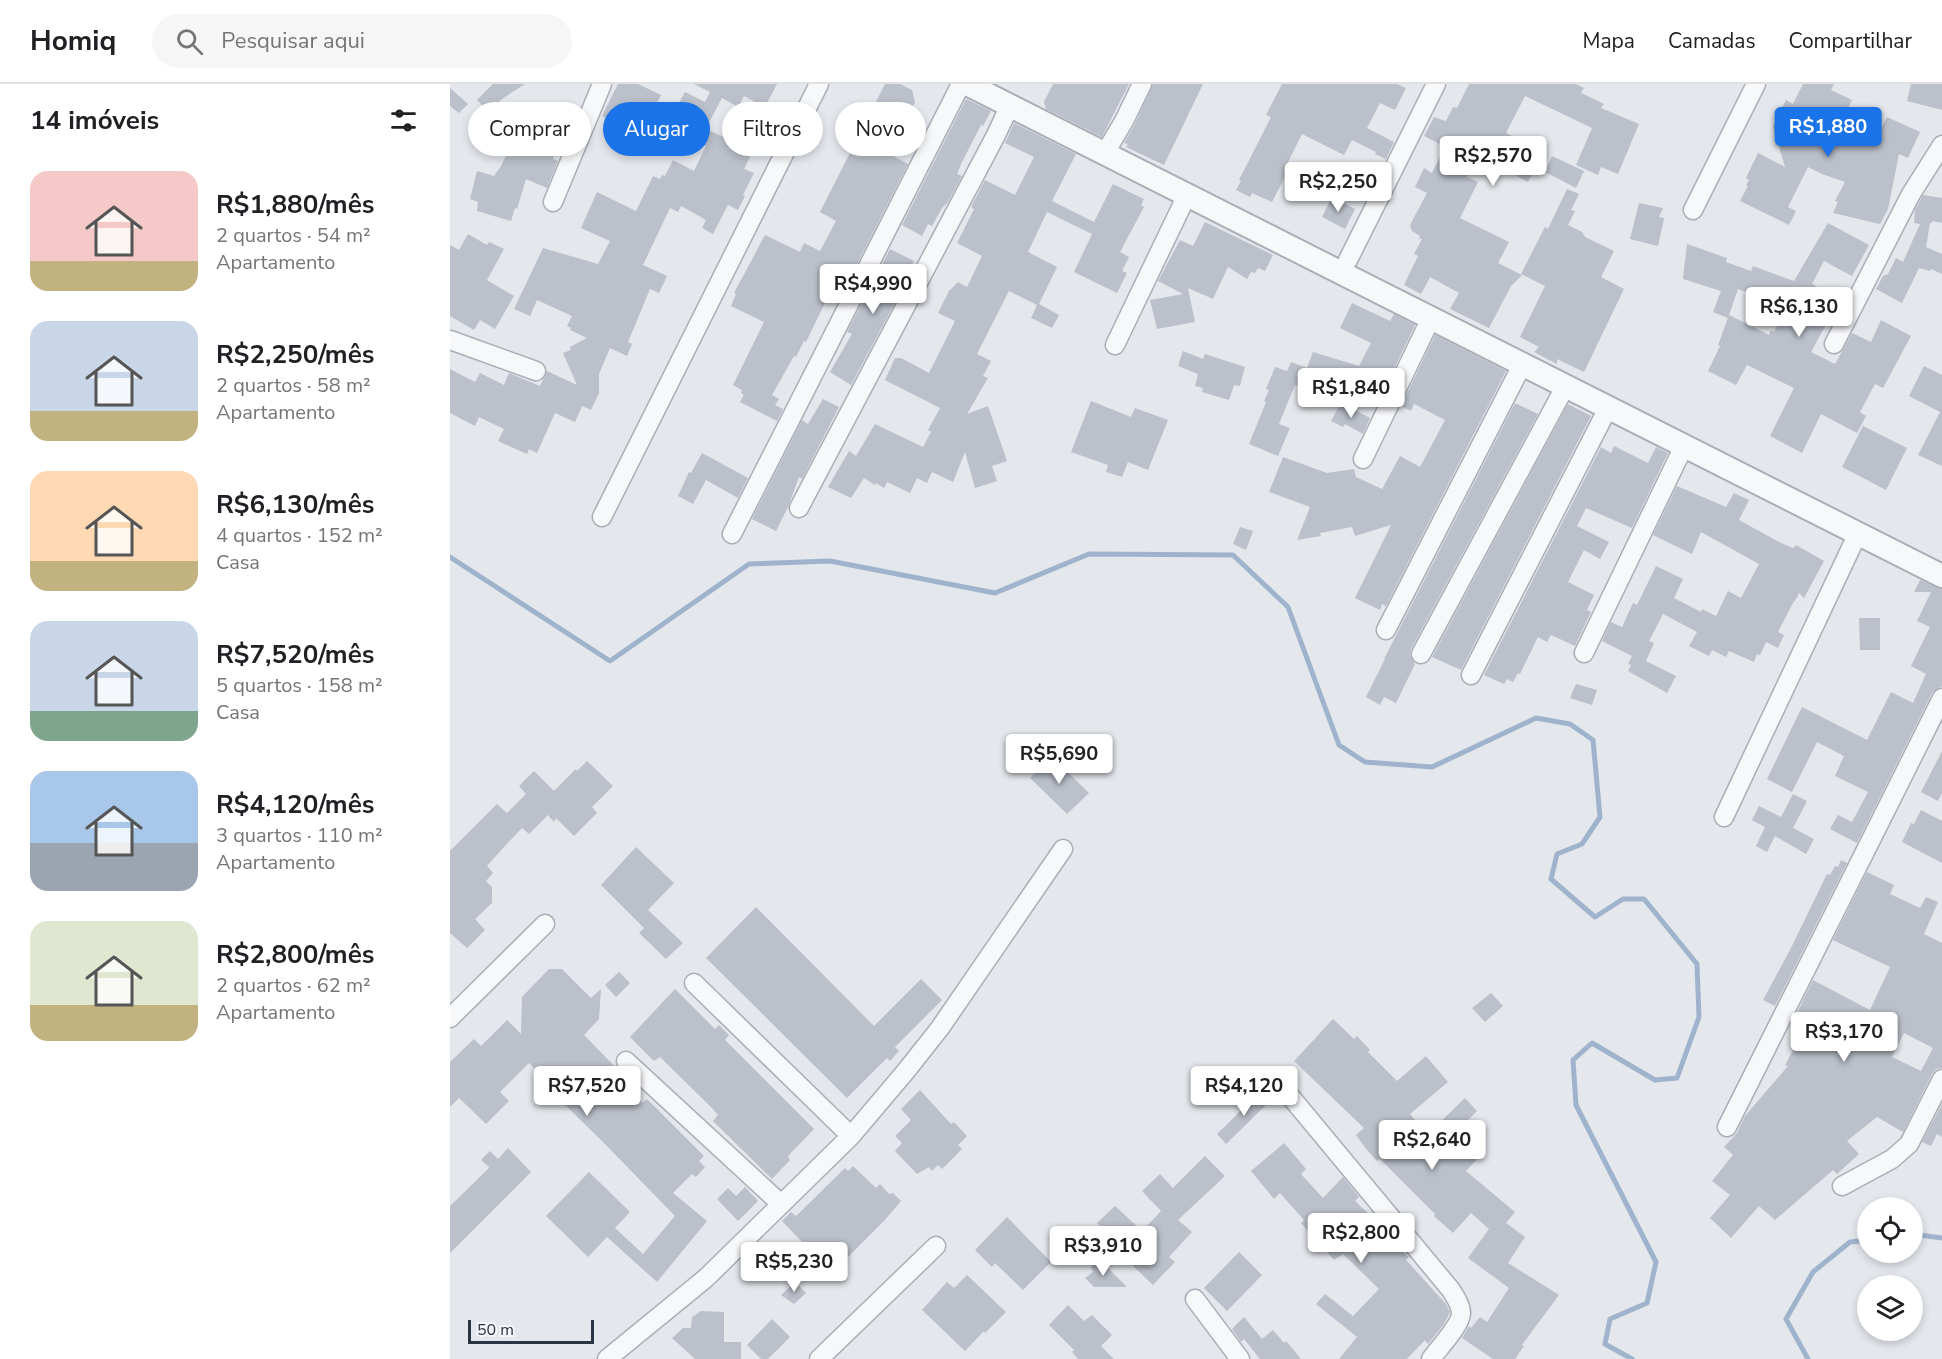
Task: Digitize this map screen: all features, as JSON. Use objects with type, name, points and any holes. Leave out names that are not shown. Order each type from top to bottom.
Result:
[{"type":"street","points":[[553,202],[602,84]]},
{"type":"street","points":[[602,517],[819,84]]},
{"type":"street","points":[[732,534],[961,84]]},
{"type":"street","points":[[967,84],[1942,576]]},
{"type":"street","points":[[1105,153],[1142,84]]},
{"type":"street","points":[[1348,260],[1436,84]]},
{"type":"street","points":[[1693,210],[1756,84]]},
{"type":"street","points":[[799,508],[1010,105]]},
{"type":"street","points":[[1834,344],[1911,194],[1942,145]]},
{"type":"street","points":[[1115,345],[1187,195]]},
{"type":"street","points":[[1363,459],[1431,318]]},
{"type":"street","points":[[450,340],[536,371]]},
{"type":"street","points":[[1386,630],[1522,365]]},
{"type":"street","points":[[1421,654],[1565,387]]},
{"type":"street","points":[[1471,675],[1608,408]]},
{"type":"street","points":[[1584,653],[1684,446]]},
{"type":"street","points":[[1724,817],[1858,532]]},
{"type":"street","points":[[1727,1127],[1942,698]]},
{"type":"street","points":[[607,1359],[706,1278],[851,1136],[940,1028],[1063,849]]},
{"type":"street","points":[[450,1018],[545,924]]},
{"type":"street","points":[[694,983],[851,1136]]},
{"type":"street","points":[[626,1062],[781,1204]]},
{"type":"street","points":[[1842,1186],[1892,1159],[1909,1144],[1942,1079]]},
{"type":"street","points":[[1285,1089],[1451,1290],[1461,1311],[1457,1323],[1431,1359]]},
{"type":"street","points":[[819,1359],[936,1246]]},
{"type":"street","points":[[1195,1299],[1240,1359]]},
{"type":"building","points":[[493,84],[525,84],[500,102],[479,102],[477,100]]},
{"type":"building","points":[[618,84],[638,84],[661,95],[658,102],[609,102]]},
{"type":"building","points":[[694,84],[777,84],[768,102],[755,102],[744,96],[741,102],[729,102],[722,98],[710,120],[710,102],[705,102],[710,92]]},
{"type":"building","points":[[885,84],[900,84],[912,90],[915,102],[876,102]]},
{"type":"building","points":[[1053,84],[1129,84],[1102,137],[1046,109],[1044,102]]},
{"type":"building","points":[[1153,84],[1203,84],[1164,165],[1126,147],[1128,144],[1124,143]]},
{"type":"building","points":[[1282,84],[1397,84],[1406,88],[1395,110],[1380,103],[1367,128],[1394,142],[1386,159],[1352,140],[1344,155],[1302,134],[1287,164],[1291,165],[1272,202],[1252,193],[1250,197],[1236,190],[1271,117],[1266,115]]},
{"type":"building","points":[[1469,84],[1576,84],[1584,88],[1581,93],[1604,104],[1601,108],[1639,124],[1618,174],[1601,167],[1598,175],[1576,165],[1592,128],[1525,96],[1506,133],[1516,138],[1507,154],[1485,142],[1467,177],[1478,182],[1460,218],[1509,242],[1498,263],[1522,275],[1511,286],[1489,328],[1450,309],[1459,293],[1430,277],[1421,294],[1404,285],[1418,256],[1414,254],[1422,239],[1412,231],[1410,225],[1427,193],[1415,187],[1424,168],[1432,173],[1445,147],[1424,136],[1434,117],[1446,121],[1453,107],[1457,108]]},
{"type":"building","points":[[1803,84],[1834,84],[1831,90],[1852,100],[1839,127],[1865,141],[1867,138],[1874,142],[1887,117],[1920,132],[1908,158],[1899,154],[1888,209],[1880,224],[1833,213],[1838,202],[1835,201],[1845,182],[1808,167],[1788,207],[1796,211],[1789,225],[1740,201],[1748,186],[1746,185],[1749,180],[1746,178],[1758,153],[1785,167],[1773,126],[1786,100],[1793,104]]},
{"type":"building","points":[[1911,84],[1942,84],[1942,110],[1907,101]]},
{"type":"building","points":[[450,88],[468,104],[459,113],[450,106]]},
{"type":"building","points":[[685,92],[705,102],[680,102]]},
{"type":"building","points":[[966,99],[991,111],[962,162],[957,174],[962,176],[948,202],[932,226],[928,224],[922,236],[902,225]]},
{"type":"building","points":[[1014,123],[1076,154],[1052,201],[1094,222],[1113,184],[1144,199],[1141,205],[1144,207],[1120,252],[1129,257],[1122,271],[1127,273],[1117,293],[1074,272],[1092,234],[1047,212],[1028,252],[1057,267],[1039,304],[1059,315],[1052,328],[1031,318],[1037,305],[1009,291],[977,354],[991,361],[983,376],[988,378],[967,414],[988,406],[1007,461],[992,466],[997,481],[975,488],[965,452],[953,482],[932,472],[927,483],[917,478],[910,493],[887,482],[884,488],[864,478],[851,498],[828,487],[849,451],[856,456],[875,424],[923,447],[931,432],[928,430],[940,408],[885,380],[895,358],[901,358],[929,373],[955,321],[938,313],[949,291],[958,282],[967,287],[982,256],[957,243],[974,209],[971,207],[985,180],[1015,195],[1034,157],[1005,143]]},
{"type":"building","points":[[710,131],[722,136],[722,156],[750,156],[744,169],[754,173],[738,210],[728,205],[713,234],[702,228],[706,220],[681,206],[678,212],[670,208],[643,265],[667,276],[659,293],[650,289],[628,342],[632,344],[627,356],[610,348],[599,374],[599,393],[591,410],[582,406],[575,422],[555,413],[537,453],[529,449],[527,454],[498,441],[504,429],[479,417],[475,426],[450,413],[450,369],[475,382],[480,373],[504,385],[509,373],[540,386],[547,371],[577,385],[563,353],[587,338],[570,330],[571,328],[567,326],[572,316],[537,300],[530,316],[514,309],[543,248],[598,264],[610,241],[581,228],[597,192],[636,211],[653,176],[660,179],[662,175],[665,176],[673,160],[694,171],[701,156],[710,156]]},
{"type":"building","points":[[506,156],[554,156],[553,159],[558,161],[547,188],[526,179],[511,221],[477,211],[478,202],[470,199],[477,171],[494,176]]},
{"type":"building","points":[[848,156],[893,156],[908,164],[855,268],[849,265],[842,279],[838,276],[806,342],[804,341],[796,357],[794,356],[772,395],[779,399],[775,405],[783,409],[777,421],[740,402],[744,395],[741,393],[742,390],[733,385],[764,322],[731,306],[736,294],[734,293],[765,235],[800,252],[804,243],[820,251],[836,221],[820,212]]},
{"type":"building","points":[[1552,156],[1584,171],[1576,188],[1545,172]]},
{"type":"building","points":[[1518,160],[1535,168],[1528,182],[1512,173]]},
{"type":"building","points":[[1567,189],[1579,194],[1571,210],[1575,211],[1568,225],[1582,232],[1585,237],[1614,251],[1601,277],[1624,289],[1584,372],[1557,359],[1557,364],[1534,352],[1539,347],[1520,337],[1545,286],[1521,274],[1545,227],[1548,229]]},
{"type":"building","points":[[1923,195],[1942,198],[1942,223],[1932,221],[1930,223],[1926,247],[1942,254],[1942,274],[1931,269],[1930,271],[1919,268],[1902,303],[1876,289],[1883,276],[1888,274],[1896,258],[1903,262],[1920,224],[1914,223],[1915,210]]},
{"type":"building","points":[[1332,197],[1355,209],[1345,229],[1322,217]]},
{"type":"building","points":[[1639,203],[1663,208],[1659,217],[1664,218],[1658,246],[1630,239]]},
{"type":"building","points":[[1205,222],[1273,255],[1265,271],[1258,268],[1255,273],[1251,272],[1247,279],[1228,267],[1213,299],[1188,288],[1195,322],[1157,329],[1150,300],[1183,294],[1158,281],[1180,240],[1193,246]]},
{"type":"building","points":[[1828,223],[1869,245],[1852,276],[1824,261],[1812,284],[1840,299],[1811,352],[1835,364],[1852,333],[1871,342],[1881,320],[1911,336],[1883,388],[1875,384],[1860,412],[1866,416],[1857,433],[1821,414],[1802,453],[1770,436],[1794,388],[1747,365],[1736,385],[1708,371],[1720,346],[1718,345],[1728,318],[1713,312],[1721,291],[1683,279],[1687,244],[1727,258],[1726,262],[1751,271],[1753,266],[1794,281]],"holes":[[[1738,289],[1787,307],[1774,332],[1771,330],[1769,335],[1729,315]]]},
{"type":"building","points":[[468,234],[487,245],[489,242],[504,249],[487,280],[514,296],[495,329],[480,320],[474,330],[450,316],[450,245],[459,250]]},
{"type":"building","points":[[890,249],[914,261],[898,297],[851,385],[830,372],[852,334],[847,332]]},
{"type":"building","points":[[1352,303],[1390,321],[1394,314],[1415,325],[1383,392],[1335,368],[1326,395],[1295,385],[1279,424],[1290,428],[1278,456],[1249,444],[1266,402],[1264,401],[1269,390],[1266,389],[1275,367],[1287,371],[1291,362],[1307,368],[1313,352],[1359,366],[1371,343],[1340,328]]},
{"type":"building","points":[[1435,335],[1506,371],[1386,606],[1382,604],[1380,610],[1355,598],[1391,525],[1355,536],[1352,527],[1297,540],[1310,507],[1269,492],[1283,457],[1327,473],[1354,469],[1356,477],[1382,489],[1400,456],[1420,467],[1445,420],[1414,404],[1411,411],[1401,406]]},
{"type":"building","points":[[1183,351],[1203,359],[1205,354],[1245,367],[1240,386],[1234,385],[1229,400],[1202,392],[1203,388],[1195,386],[1198,374],[1178,366]]},
{"type":"building","points":[[1924,366],[1942,375],[1942,466],[1918,455],[1940,412],[1909,396]]},
{"type":"building","points":[[823,399],[839,407],[802,479],[799,477],[776,531],[752,519],[802,420],[808,424]]},
{"type":"building","points":[[1091,401],[1131,417],[1135,408],[1168,420],[1148,470],[1128,462],[1122,477],[1106,472],[1108,465],[1071,452]]},
{"type":"building","points":[[1341,403],[1370,418],[1363,434],[1345,424],[1343,427],[1331,421]]},
{"type":"building","points":[[1515,403],[1538,414],[1411,649],[1410,655],[1415,664],[1396,703],[1384,697],[1380,705],[1366,697]]},
{"type":"building","points":[[1568,404],[1591,416],[1461,670],[1432,657]]},
{"type":"building","points":[[1863,426],[1907,448],[1886,490],[1842,467]]},
{"type":"building","points":[[1614,446],[1648,463],[1656,447],[1668,453],[1632,528],[1586,508],[1577,526],[1609,542],[1600,559],[1584,550],[1568,582],[1594,595],[1587,610],[1591,612],[1575,646],[1551,635],[1547,642],[1538,637],[1520,674],[1518,673],[1513,682],[1507,679],[1504,684],[1484,675],[1601,447],[1611,453]]},
{"type":"building","points":[[702,453],[748,478],[738,498],[706,480],[693,504],[678,496],[689,472],[691,473]]},
{"type":"building","points":[[1677,486],[1726,507],[1734,493],[1749,500],[1739,520],[1779,542],[1793,548],[1796,545],[1824,561],[1804,598],[1799,593],[1794,601],[1778,632],[1784,635],[1778,648],[1766,642],[1754,662],[1729,651],[1726,657],[1712,650],[1709,656],[1689,646],[1697,632],[1663,614],[1649,641],[1654,643],[1646,661],[1676,676],[1667,693],[1628,671],[1631,665],[1628,664],[1632,656],[1602,641],[1611,622],[1622,627],[1633,603],[1637,605],[1656,566],[1683,579],[1674,598],[1701,612],[1702,609],[1716,616],[1728,591],[1741,598],[1759,564],[1701,532],[1692,554],[1653,535]]},
{"type":"building","points":[[1240,527],[1253,531],[1246,550],[1233,544]]},
{"type":"building","points":[[1920,580],[1942,589],[1942,686],[1932,693],[1857,843],[1830,829],[1838,815],[1852,822],[1868,792],[1835,776],[1844,756],[1817,742],[1792,792],[1767,779],[1802,707],[1867,740],[1891,692],[1913,703],[1926,674],[1911,666],[1930,627],[1917,621],[1931,592],[1914,592]]},
{"type":"building","points":[[1859,618],[1880,618],[1880,650],[1860,650]]},
{"type":"building","points":[[1576,684],[1597,690],[1592,705],[1570,698]]},
{"type":"building","points":[[1942,751],[1942,793],[1938,801],[1921,792]]},
{"type":"building","points":[[1051,756],[1089,793],[1067,814],[1030,778]]},
{"type":"building","points":[[587,761],[613,786],[592,807],[597,813],[574,836],[556,818],[554,822],[548,815],[529,834],[522,828],[487,866],[493,873],[486,881],[492,887],[492,903],[475,919],[485,930],[467,948],[450,933],[450,851],[497,804],[507,813],[526,794],[519,786],[534,771],[554,791]]},
{"type":"building","points":[[1793,794],[1807,801],[1793,828],[1814,839],[1806,854],[1775,836],[1767,852],[1756,846],[1765,827],[1752,820],[1759,806],[1781,817]]},
{"type":"building","points":[[1921,810],[1942,821],[1942,863],[1902,842],[1911,823],[1914,824]]},
{"type":"building","points":[[636,847],[674,883],[648,910],[683,943],[666,959],[639,933],[644,928],[601,885]]},
{"type":"building","points":[[1841,860],[1847,863],[1775,1006],[1763,1000],[1827,874],[1830,875],[1835,866],[1838,867]]},
{"type":"building","points":[[1867,872],[1894,885],[1890,894],[1920,908],[1926,897],[1938,902],[1924,934],[1942,943],[1942,1068],[1936,1069],[1932,1074],[1903,1132],[1877,1117],[1847,1141],[1859,1154],[1837,1174],[1833,1170],[1775,1220],[1759,1206],[1731,1238],[1710,1218],[1730,1195],[1712,1181],[1733,1155],[1724,1147],[1737,1133],[1745,1116],[1788,1066],[1785,1065],[1807,1025],[1795,1017],[1813,980],[1870,1010],[1890,967],[1833,940]],"holes":[[[1904,1033],[1933,1048],[1921,1071],[1892,1057]]]},
{"type":"building","points":[[756,907],[874,1026],[921,979],[942,1000],[895,1047],[899,1051],[890,1061],[887,1058],[847,1098],[706,958]]},
{"type":"building","points":[[549,969],[562,969],[591,998],[601,989],[599,1019],[584,1035],[628,1080],[624,1085],[642,1103],[647,1099],[704,1156],[699,1161],[705,1167],[696,1177],[692,1174],[673,1193],[707,1221],[657,1282],[607,1237],[588,1257],[546,1216],[589,1172],[630,1212],[615,1228],[643,1254],[675,1216],[562,1102],[570,1092],[548,1070],[542,1076],[529,1063],[500,1092],[509,1101],[486,1124],[459,1098],[450,1107],[450,1062],[474,1039],[481,1046],[507,1020],[521,1034],[522,997]]},
{"type":"building","points":[[619,972],[630,983],[616,997],[605,985]]},
{"type":"building","points":[[675,989],[715,1029],[719,1025],[729,1035],[725,1040],[814,1129],[788,1156],[790,1160],[772,1179],[713,1121],[718,1115],[712,1108],[660,1057],[654,1061],[630,1037]]},
{"type":"building","points":[[1491,993],[1503,1006],[1485,1022],[1472,1008]]},
{"type":"building","points":[[1333,1019],[1354,1039],[1357,1036],[1370,1050],[1368,1052],[1397,1081],[1426,1056],[1448,1082],[1410,1114],[1427,1135],[1465,1098],[1477,1111],[1462,1126],[1480,1146],[1475,1151],[1480,1156],[1466,1171],[1515,1212],[1506,1223],[1525,1237],[1508,1263],[1559,1295],[1522,1345],[1524,1346],[1515,1359],[1493,1359],[1462,1338],[1469,1326],[1471,1328],[1480,1317],[1487,1322],[1509,1288],[1468,1258],[1489,1229],[1471,1213],[1453,1233],[1380,1159],[1377,1161],[1356,1135],[1364,1128],[1294,1061]]},
{"type":"building","points":[[920,1090],[951,1124],[954,1122],[967,1136],[958,1145],[962,1149],[942,1169],[938,1165],[932,1171],[929,1167],[917,1174],[895,1151],[902,1143],[895,1136],[911,1120],[901,1109]]},
{"type":"building","points":[[1262,1090],[1271,1100],[1226,1144],[1217,1134]]},
{"type":"building","points":[[1942,1104],[1942,1137],[1937,1134],[1931,1146],[1922,1142]]},
{"type":"building","points":[[1284,1143],[1306,1169],[1301,1174],[1323,1198],[1343,1177],[1359,1197],[1355,1201],[1389,1233],[1399,1245],[1397,1247],[1409,1257],[1406,1260],[1446,1304],[1450,1312],[1444,1324],[1428,1344],[1425,1340],[1407,1359],[1339,1359],[1357,1337],[1316,1304],[1325,1294],[1353,1316],[1379,1289],[1343,1254],[1334,1260],[1301,1223],[1304,1220],[1280,1193],[1274,1199],[1251,1171]]},
{"type":"building","points":[[508,1148],[531,1172],[450,1253],[450,1206],[488,1169],[489,1167],[481,1160],[490,1151],[498,1159]]},
{"type":"building","points":[[1205,1156],[1225,1176],[1178,1220],[1192,1232],[1169,1257],[1175,1262],[1153,1285],[1133,1266],[1138,1261],[1097,1223],[1115,1206],[1142,1231],[1161,1211],[1142,1191],[1160,1174],[1173,1188]]},
{"type":"building","points":[[853,1166],[876,1188],[880,1184],[889,1194],[893,1193],[901,1201],[836,1269],[834,1267],[828,1274],[802,1247],[804,1244],[782,1221],[791,1212],[796,1216],[845,1168],[848,1171]]},
{"type":"building","points":[[745,1187],[758,1201],[738,1221],[717,1199],[728,1188],[736,1196]]},
{"type":"building","points":[[1007,1217],[1051,1262],[1023,1290],[995,1263],[992,1267],[975,1250]]},
{"type":"building","points":[[1239,1252],[1262,1275],[1227,1311],[1204,1288]]},
{"type":"building","points":[[1099,1259],[1127,1287],[1094,1287],[1085,1278],[1093,1272],[1091,1267]]},
{"type":"building","points":[[967,1275],[1006,1312],[965,1351],[922,1310],[947,1282],[954,1288]]},
{"type":"building","points":[[795,1282],[806,1293],[794,1304],[781,1295]]},
{"type":"building","points":[[1068,1305],[1084,1321],[1092,1315],[1112,1335],[1101,1346],[1114,1359],[1078,1359],[1072,1352],[1074,1350],[1049,1325]]},
{"type":"building","points":[[701,1311],[724,1312],[724,1342],[741,1342],[741,1359],[695,1359],[672,1338],[683,1328],[691,1328],[692,1317]]},
{"type":"building","points":[[1244,1317],[1262,1339],[1273,1330],[1301,1359],[1260,1359],[1244,1339],[1241,1342],[1232,1329]]},
{"type":"building","points":[[772,1319],[790,1337],[768,1359],[761,1359],[747,1345]]},
{"type":"waterway","points":[[450,557],[610,661],[749,564],[830,561],[995,593],[1089,554],[1233,555],[1288,607],[1339,745],[1365,762],[1432,767],[1536,718],[1570,724],[1593,740],[1600,817],[1582,844],[1557,854],[1551,879],[1595,917],[1623,899],[1644,899],[1697,964],[1699,1017],[1677,1078],[1655,1080],[1592,1043],[1573,1060],[1576,1105],[1656,1262],[1647,1303],[1610,1319],[1605,1344],[1632,1359]]},
{"type":"waterway","points":[[1923,1235],[1942,1238]]},
{"type":"waterway","points":[[1808,1359],[1786,1319],[1813,1272],[1850,1242],[1857,1241]]}]
